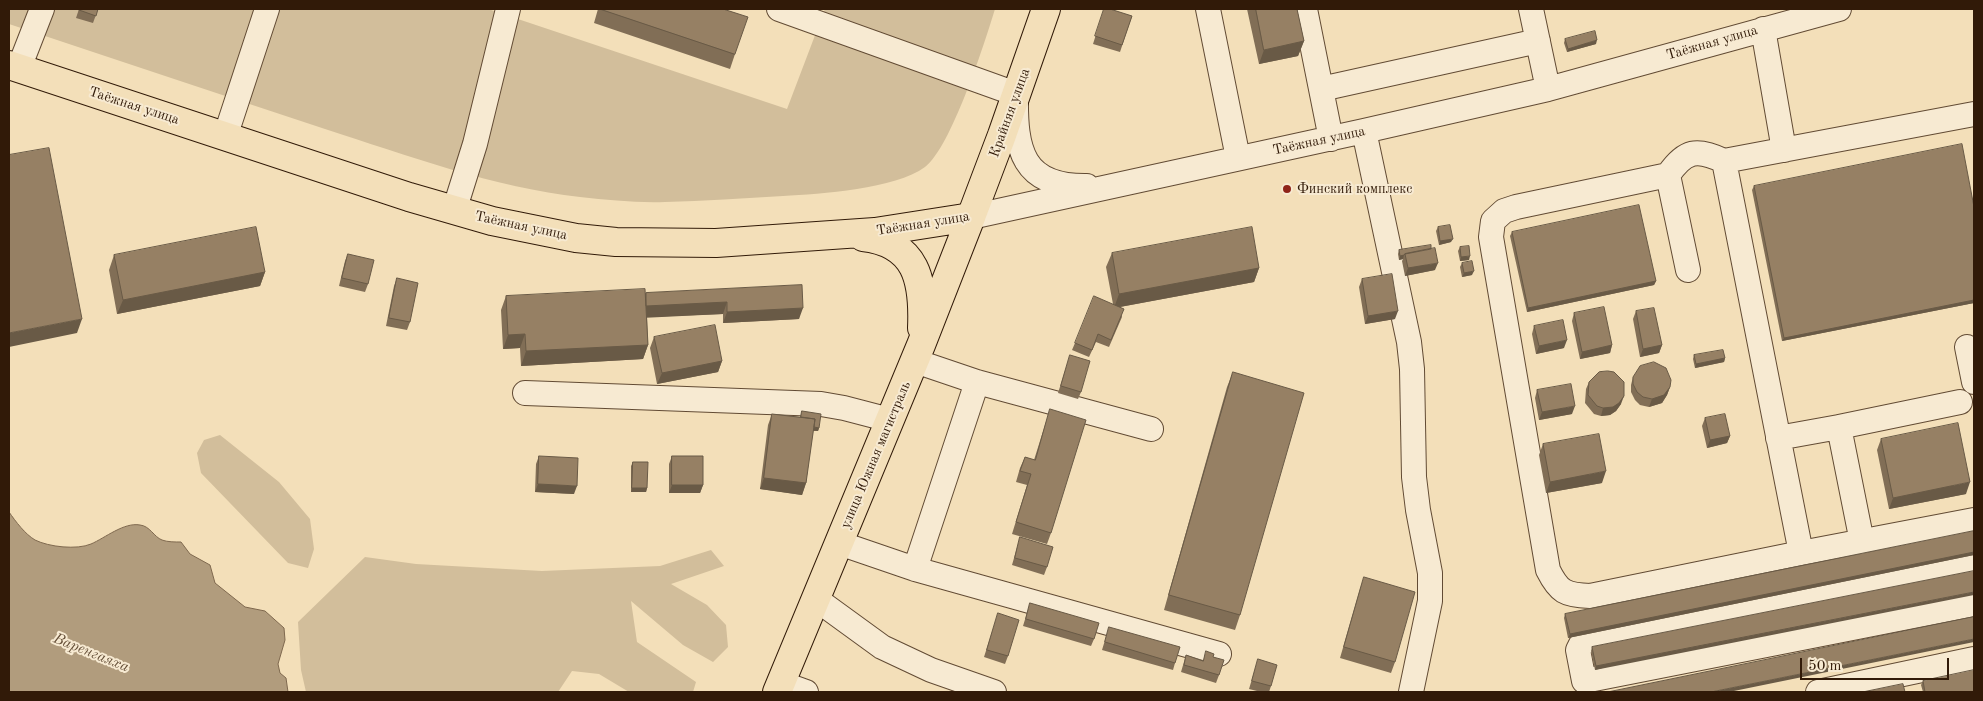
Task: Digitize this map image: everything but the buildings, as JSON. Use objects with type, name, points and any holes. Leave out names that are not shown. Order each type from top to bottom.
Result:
[{"type":"main road","name":"Крайняя улица","points":[[971,217],[1046,9]]},
{"type":"main road","name":"Таёжная улица","points":[[14,66],[454,211],[533,230],[616,242],[716,243],[844,235],[971,217]]},
{"type":"main road","name":"улица Южная магистраль","points":[[788,689],[816,599],[918,353],[971,217]]},
{"type":"main road","points":[[844,235],[874,238],[892,244],[906,255],[917,274],[921,290],[923,310],[918,353]]},
{"type":"street","points":[[14,66],[42,9]]},
{"type":"street","points":[[225,137],[267,9]]},
{"type":"street","points":[[454,211],[475,144],[508,9]]},
{"type":"street","points":[[779,9],[1016,94],[1016,117],[1020,146],[1023,155],[1035,171],[1051,182],[1061,184],[1078,186],[1122,185]]},
{"type":"street","points":[[1208,9],[1238,158]]},
{"type":"street","points":[[1305,9],[1331,138]]},
{"type":"street","points":[[1531,9],[1548,89]]},
{"type":"street","name":"Таёжная улица","points":[[971,217],[1548,89],[1773,21],[1839,9]]},
{"type":"street","points":[[1773,21],[1784,150]]},
{"type":"street","points":[[1321,89],[1538,41]]},
{"type":"street","points":[[1974,114],[1724,161],[1710,154],[1697,153],[1678,161],[1668,175],[1504,211],[1493,221],[1491,237],[1548,570],[1556,586],[1572,595],[1590,596],[1974,520]]},
{"type":"street","points":[[1364,131],[1409,342],[1412,369],[1414,477],[1430,573],[1430,601],[1411,692]]},
{"type":"street","points":[[1724,161],[1801,553]]},
{"type":"street","points":[[1668,175],[1688,270]]},
{"type":"street","points":[[1967,347],[1974,382]]},
{"type":"street","points":[[918,353],[977,382],[1151,430]]},
{"type":"street","points":[[915,569],[977,382]]},
{"type":"street","points":[[525,393],[821,404],[890,420]]},
{"type":"street","points":[[1778,438],[1960,402]]},
{"type":"street","points":[[1839,427],[1862,542]]},
{"type":"street","points":[[839,543],[915,569],[1219,654]]},
{"type":"street","points":[[1974,564],[1587,641],[1581,644],[1578,650],[1586,686],[1974,604]]},
{"type":"street","points":[[816,599],[882,647],[938,673],[994,692]]},
{"type":"street","points":[[1818,692],[1974,659]]},
{"type":"shaded area","points":[[9,9],[488,9],[787,109],[825,9],[995,9],[966,93],[946,139],[925,167],[912,174],[896,181],[837,192],[694,201],[633,202],[548,193],[419,160],[9,24]]},
{"type":"shaded area","points":[[220,435],[279,482],[310,519],[314,549],[308,568],[288,563],[201,473],[197,453],[204,440]]},
{"type":"shaded area","points":[[711,550],[724,566],[671,584],[707,605],[726,625],[728,647],[713,662],[683,645],[631,601],[637,642],[696,682],[693,692],[629,692],[599,674],[572,671],[558,692],[306,692],[301,670],[298,622],[365,557],[416,564],[542,571],[660,566]]},
{"type":"water","name":"Варенгаяха","points":[[9,512],[21,528],[35,540],[55,546],[85,546],[121,528],[134,525],[147,527],[162,540],[181,542],[190,554],[210,565],[215,583],[245,607],[265,611],[284,628],[285,640],[278,664],[280,673],[286,678],[288,692],[9,692]]},
{"type":"place","name":"Финский комплекс","points":[[1287,189]]}]
